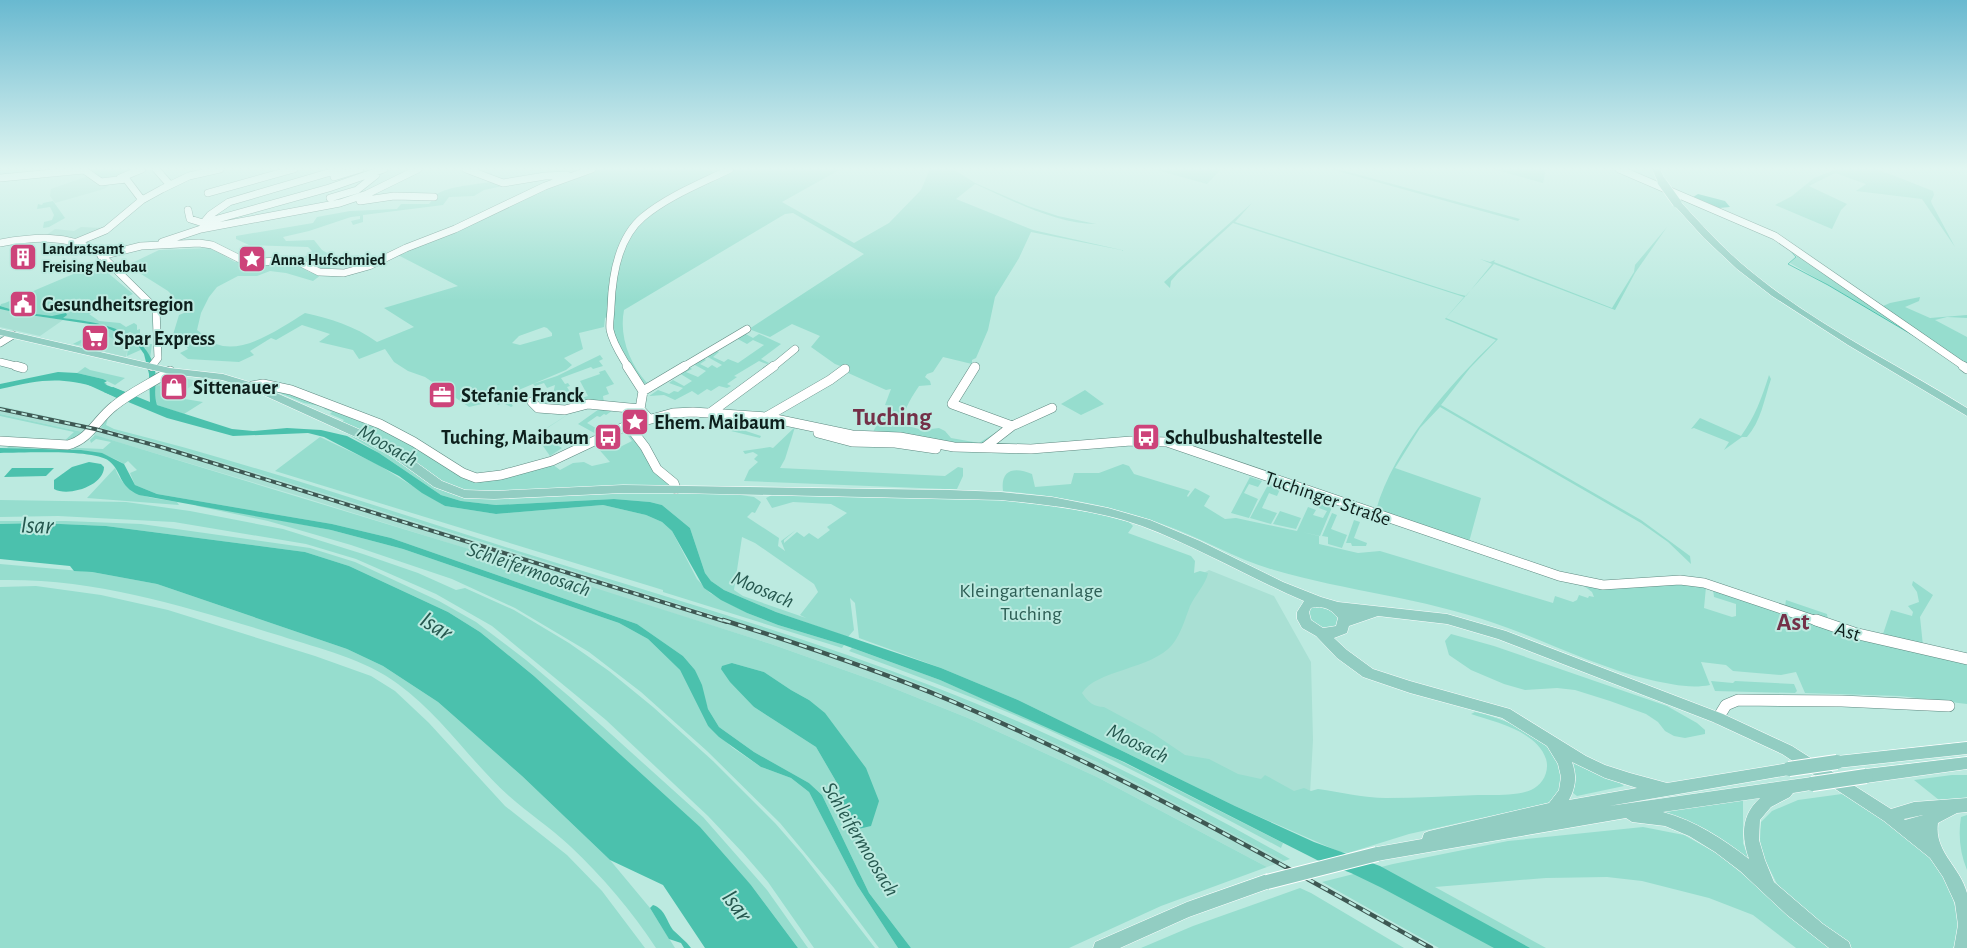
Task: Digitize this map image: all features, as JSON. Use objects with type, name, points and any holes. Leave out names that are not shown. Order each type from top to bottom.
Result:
[{"type":"main road","points":[[1686,213],[1708,237],[1755,278],[1822,323],[1967,413]]},
{"type":"main road","points":[[0,332],[156,367],[213,377],[215,379],[225,379],[252,386],[289,400],[378,442],[445,488],[474,495],[623,489],[959,494],[1052,501],[1108,512],[1146,523],[1196,544],[1278,585],[1320,602],[1336,607],[1446,619],[1502,635],[1718,718],[1787,750],[1890,816],[1934,853],[1949,872],[1963,904],[1966,925],[1962,948]]},
{"type":"main road","points":[[1278,585],[1304,608]]},
{"type":"main road","points":[[1320,602],[1310,603],[1304,608],[1303,616],[1306,624],[1320,632],[1348,659],[1368,673],[1385,680],[1505,713],[1580,759],[1614,776],[1671,788]]},
{"type":"main road","points":[[1336,607],[1342,614],[1341,627],[1348,659]]},
{"type":"main road","points":[[1320,632],[1330,634],[1363,616],[1384,612]]},
{"type":"main road","points":[[1548,738],[1565,759],[1569,770],[1570,784],[1565,795],[1554,809]]},
{"type":"main road","points":[[1101,948],[1186,910],[1267,882],[1377,854],[1466,828],[1554,809],[1789,769],[1967,748]]},
{"type":"main road","points":[[1377,854],[1605,814],[1967,763]]},
{"type":"main road","points":[[1772,889],[1759,867],[1752,850],[1750,834],[1752,822],[1756,812],[1764,803],[1794,787]]},
{"type":"main road","points":[[1890,816],[1914,809],[1962,806]]},
{"type":"main road","points":[[1904,828],[1931,820],[1962,806]]},
{"type":"main road","points":[[1605,814],[1646,815],[1694,830],[1726,849],[1772,889],[1799,917],[1843,948]]},
{"type":"main road","points":[[1931,820],[1930,843],[1934,853]]},
{"type":"street","points":[[77,242],[106,230],[126,213]]},
{"type":"street","points":[[189,213],[190,219],[202,226],[270,213]]},
{"type":"street","points":[[202,226],[215,213]]},
{"type":"street","points":[[158,244],[202,226],[245,213]]},
{"type":"street","points":[[102,256],[158,244],[206,244],[242,260],[260,262],[295,260],[316,271],[339,274],[374,264],[488,213]]},
{"type":"street","points":[[648,213],[635,226],[620,252],[612,278],[610,329],[615,346],[643,391],[641,410],[648,420]]},
{"type":"street","points":[[1722,213],[1778,238],[1816,266],[1886,311],[1967,369]]},
{"type":"street","points":[[0,243],[34,239],[77,242],[90,247],[102,256],[117,273],[156,309],[158,314],[156,380],[113,406],[90,434],[78,443],[68,445],[0,441]]},
{"type":"street","points":[[643,391],[747,329]]},
{"type":"street","points":[[0,343],[13,335]]},
{"type":"street","points":[[710,413],[752,384],[795,349]]},
{"type":"street","points":[[0,362],[23,368]]},
{"type":"street","points":[[975,367],[952,404],[1012,426]]},
{"type":"street","points":[[766,417],[830,380],[845,369]]},
{"type":"street","name":"Tuchinger Straße","points":[[252,386],[263,384],[291,390],[372,421],[408,438],[463,473],[476,478],[508,474],[557,460],[628,426],[674,414],[710,413],[766,417],[852,435],[900,437],[948,446],[1031,449],[1131,441],[1173,443],[1373,514],[1579,582],[1603,585],[1673,580],[1704,583]]},
{"type":"street","points":[[532,402],[538,408],[565,410],[588,404],[641,410]]},
{"type":"street","points":[[985,447],[1012,426],[1052,408]]},
{"type":"street","name":"Tuchinger Straße","points":[[628,426],[641,410]]},
{"type":"street","points":[[628,426],[645,447],[658,469],[674,483],[676,489]]},
{"type":"street","name":"Tuchinger Straße","points":[[818,433],[852,442],[895,443],[940,449],[948,446]]},
{"type":"street","name":"Ast","points":[[1704,583],[1863,636],[1967,659]]},
{"type":"street","points":[[1718,718],[1726,706],[1738,700],[1842,701],[1949,706]]},
{"type":"shaded area","points":[[81,227],[103,228],[76,239],[45,236],[55,229],[74,231]]},
{"type":"shaded area","points":[[0,309],[63,320],[40,336],[0,327]]},
{"type":"shaded area","points":[[98,332],[106,334],[128,346],[126,357],[73,344]]},
{"type":"shaded area","points":[[171,376],[199,381],[161,406],[155,385]]},
{"type":"shaded area","points":[[0,406],[165,445],[680,604],[893,674],[934,690],[1097,762],[1284,861],[1267,867],[1097,777],[968,718],[878,682],[771,644],[299,496],[87,433],[0,414]]},
{"type":"shaded area","points":[[1209,570],[1274,596],[1311,662],[1313,740],[1309,812],[1272,801],[1067,697],[1197,577]]},
{"type":"green space","points":[[53,213],[62,213],[65,218],[49,227],[43,228],[44,222],[52,220]]},
{"type":"green space","points":[[338,213],[377,213],[363,215],[363,222],[353,225],[351,221],[360,219],[360,216],[283,237],[286,241],[314,240],[322,250],[339,260],[326,271],[312,266],[302,259],[312,251],[308,247],[249,245],[236,239],[236,236],[313,223],[317,217]]},
{"type":"green space","points":[[488,213],[791,213],[785,214],[624,310],[623,330],[627,349],[635,367],[647,383],[644,384],[617,342],[612,325],[614,313],[605,318],[604,327],[579,333],[583,349],[564,358],[572,365],[566,370],[500,398],[511,394],[513,396],[508,399],[513,406],[511,407],[503,403],[498,405],[495,401],[469,407],[425,377],[408,371],[394,362],[385,349],[359,359],[353,350],[319,342],[330,334],[302,325],[276,340],[271,338],[250,351],[254,355],[239,362],[188,359],[180,353],[188,349],[183,338],[172,338],[179,315],[184,313],[184,308],[168,291],[141,274],[132,263],[159,250],[210,248],[235,262],[295,263],[309,272],[321,275],[313,281],[286,273],[270,271],[257,276],[238,276],[217,287],[209,297],[201,313],[197,330],[208,340],[216,344],[238,346],[250,343],[274,332],[305,313],[342,324],[377,342],[414,327],[384,308],[458,286],[396,254]],"holes":[[[544,327],[552,333],[552,336],[520,345],[512,343],[519,336]]]},
{"type":"green space","points":[[793,213],[802,213],[854,243],[889,223],[898,213],[991,213],[1033,230],[1126,251],[1031,232],[1019,258],[995,297],[988,330],[976,358],[972,360],[972,364],[943,357],[933,372],[925,377],[930,381],[931,385],[919,386],[904,415],[904,425],[923,430],[939,428],[945,431],[951,438],[979,443],[1003,428],[982,445],[976,446],[873,432],[890,406],[885,405],[891,389],[886,390],[846,372],[848,369],[835,364],[811,347],[820,336],[792,324],[770,337],[749,329],[864,254]]},
{"type":"green space","points":[[1043,213],[1096,224],[1081,223]]},
{"type":"green space","points":[[1243,213],[1235,222],[1466,296],[1446,318],[1498,339],[1470,368],[1441,405],[1641,520],[1690,556],[1691,564],[1668,542],[1641,523],[1440,407],[1420,428],[1395,468],[1481,498],[1469,542],[1376,510],[1384,486],[1410,440],[1460,376],[1496,340],[1445,319],[1464,297],[1233,223],[1178,273],[1171,281],[1170,288],[1164,282]]},
{"type":"green space","points":[[1490,213],[1499,213],[1520,219],[1518,221]]},
{"type":"green space","points":[[1795,213],[1839,213],[1832,229]]},
{"type":"green space","points":[[1932,213],[1937,213],[1955,247]]},
{"type":"green space","points":[[1667,227],[1635,273],[1615,310],[1494,264],[1471,290],[1492,264],[1480,259],[1490,262],[1495,260],[1494,262],[1612,308],[1634,272],[1635,265]]},
{"type":"green space","points":[[1799,256],[1923,340],[1790,263]]},
{"type":"green space","points":[[101,267],[133,294],[89,314],[99,321],[120,323],[126,327],[134,323],[137,325],[137,330],[140,329],[140,337],[130,332],[120,337],[134,345],[152,344],[150,359],[145,348],[127,356],[128,346],[101,333],[78,345],[73,344],[105,328],[104,325],[20,312],[0,306],[88,268],[93,271]]},
{"type":"green space","points":[[1920,297],[1919,301],[1905,307],[1930,318],[1967,315],[1967,318],[1947,317],[1935,320],[1967,337],[1967,365],[1883,306]]},
{"type":"green space","points":[[744,333],[753,338],[759,334],[781,344],[761,359],[769,363],[759,361],[734,376],[737,377],[727,384],[731,386],[727,388],[719,386],[711,391],[707,389],[698,395],[692,391],[675,400],[664,395],[649,396],[658,390],[669,394],[674,391],[678,392],[683,388],[669,383],[673,380],[684,386],[692,381],[679,373],[688,366],[692,369],[686,372],[698,377],[706,371],[693,364],[703,358],[706,360],[700,364],[708,368],[712,365],[717,368],[722,365],[706,356],[715,350],[719,352],[713,357],[724,362],[728,359],[738,363],[764,345],[753,340],[747,344],[736,338]]},
{"type":"green space","points":[[600,355],[603,359],[599,361],[603,366],[593,369],[591,367],[561,378],[565,384],[568,383],[570,386],[567,387],[575,400],[588,396],[580,381],[600,374],[599,372],[605,370],[614,384],[606,387],[609,394],[603,396],[604,403],[575,404],[551,400],[543,405],[538,403],[551,397],[552,399],[555,385],[547,388],[544,383],[535,386],[533,384],[557,376]]},
{"type":"green space","points":[[85,367],[90,370],[125,378],[115,385],[103,379],[77,373]]},
{"type":"green space","points":[[1769,375],[1771,379],[1762,410],[1756,424],[1747,437],[1742,437],[1724,450],[1729,442],[1694,428],[1691,429],[1700,418],[1741,436],[1758,407]]},
{"type":"green space","points":[[155,385],[166,387],[160,392],[165,393],[162,398],[171,400],[177,396],[203,402],[184,414],[157,405],[154,397]]},
{"type":"green space","points":[[272,387],[303,396],[378,426],[417,446],[456,474],[472,481],[487,481],[552,464],[560,470],[573,463],[584,462],[592,466],[610,462],[596,446],[605,442],[614,450],[632,441],[625,432],[638,443],[662,477],[670,482],[670,487],[609,487],[491,493],[468,491],[449,486],[390,445],[342,422],[344,420],[330,414],[332,412],[324,409],[325,407],[304,403],[270,389]]},
{"type":"green space","points":[[1085,390],[1104,404],[1081,415],[1061,404]]},
{"type":"green space","points":[[602,407],[616,408],[606,415],[597,416],[587,423],[601,431],[611,423],[614,425],[598,435],[578,424]]},
{"type":"green space","points":[[578,408],[538,434],[562,448],[550,456],[543,446],[531,438]]},
{"type":"green space","points":[[0,414],[87,433],[84,436],[62,443],[74,432],[0,416]]},
{"type":"green space","points":[[108,418],[106,425],[114,429],[266,471],[726,615],[830,649],[932,686],[1024,724],[1114,766],[1203,811],[1290,859],[1284,861],[1097,762],[934,690],[893,674],[746,625],[481,542],[165,445],[101,428]]},
{"type":"green space","points":[[738,419],[752,420],[744,428],[746,431],[761,436],[760,438],[731,431]]},
{"type":"green space","points":[[795,427],[785,459],[780,468],[945,476],[958,467],[963,468],[963,476],[957,489],[744,481],[749,470],[758,462],[754,459],[758,455],[753,452],[745,454],[743,451],[773,448]]},
{"type":"green space","name":"Kleingartenanlage Tuching","points":[[339,429],[374,445],[436,488],[462,497],[488,499],[597,493],[670,492],[734,494],[754,497],[761,502],[755,513],[752,512],[747,517],[779,538],[778,546],[785,551],[781,541],[796,530],[784,540],[784,543],[797,532],[804,537],[809,533],[818,539],[830,530],[827,527],[847,513],[831,504],[793,502],[772,508],[766,498],[774,494],[953,497],[998,500],[1086,512],[1129,522],[1133,526],[1128,533],[1191,556],[1195,561],[1194,573],[1200,571],[1208,573],[1172,645],[1163,653],[1151,659],[1099,679],[1089,685],[1082,693],[1092,703],[1104,707],[1154,734],[1185,755],[1209,759],[1238,774],[1261,779],[1265,775],[1294,791],[1304,788],[1311,791],[1318,789],[1369,797],[1409,798],[1512,794],[1526,792],[1539,785],[1546,773],[1547,764],[1541,749],[1534,741],[1503,724],[1471,714],[1475,712],[1508,722],[1542,741],[1557,758],[1564,784],[1554,799],[1548,803],[1409,834],[1348,853],[1340,852],[1235,806],[1018,700],[941,668],[859,638],[855,603],[850,598],[854,630],[848,637],[776,612],[724,590],[711,581],[705,573],[690,528],[662,505],[614,499],[496,505],[461,501],[441,495],[379,453]],"holes":[[[742,537],[755,543],[814,584],[818,592],[800,615],[806,618],[743,596],[734,590]]]},
{"type":"green space","points":[[95,435],[551,574],[771,644],[878,682],[968,718],[1097,777],[1267,867],[1161,906],[1069,948],[911,948],[869,893],[822,795],[809,783],[754,752],[719,727],[708,709],[695,670],[683,656],[637,624],[391,538],[332,524],[157,494],[135,485],[130,473],[137,470],[128,461],[124,464],[111,457],[82,450],[7,448],[10,445],[103,449],[111,442],[96,439],[91,443],[90,440]],"holes":[[[732,663],[764,672],[809,700],[853,830],[845,812],[837,783],[816,747],[754,707]]]},
{"type":"green space","points":[[320,437],[377,464],[445,506],[496,514],[603,505],[646,515],[662,522],[672,531],[697,579],[710,593],[747,613],[778,625],[844,645],[842,648],[663,592],[663,590],[275,471]]},
{"type":"green space","points":[[1123,464],[1129,466],[1134,474],[1190,491],[1188,497],[1195,488],[1210,496],[1204,506],[1225,519],[1236,518],[1297,531],[1308,507],[1316,510],[1313,515],[1323,518],[1327,511],[1319,508],[1322,501],[1333,505],[1320,536],[1302,532],[1319,536],[1319,544],[1358,553],[1380,551],[1553,603],[1555,596],[1573,602],[1577,600],[1579,595],[1588,598],[1589,596],[1594,597],[1592,592],[1584,586],[1601,587],[1669,582],[1706,587],[1704,608],[1732,617],[1736,616],[1736,604],[1714,597],[1713,589],[1967,662],[1967,704],[1900,696],[1805,693],[1796,672],[1781,675],[1733,671],[1726,665],[1701,662],[1710,685],[1688,686],[1651,680],[1591,661],[1514,630],[1467,614],[1274,570],[1143,517],[1064,499],[1003,491],[1004,478],[1010,471],[1020,470],[1032,474],[1035,487],[1071,484],[1074,473],[1099,473]]},
{"type":"green space","points":[[115,468],[120,478],[132,491],[148,497],[177,502],[179,505],[87,498]]},
{"type":"green space","points":[[1250,477],[1262,481],[1258,487],[1249,484],[1244,493],[1258,499],[1249,518],[1231,513]]},
{"type":"green space","points":[[1269,483],[1281,487],[1277,496],[1269,493],[1262,508],[1277,513],[1271,524],[1250,518]]},
{"type":"green space","points":[[0,500],[126,502],[190,511],[283,529],[418,573],[456,590],[465,588],[514,610],[569,643],[609,671],[653,707],[713,761],[775,823],[803,855],[875,948],[814,948],[768,882],[743,853],[708,816],[606,720],[492,626],[436,594],[356,559],[306,544],[174,522],[58,516],[0,517]]},
{"type":"green space","points":[[195,504],[331,530],[403,549],[619,623],[648,639],[680,670],[708,726],[733,748],[761,767],[791,778],[809,792],[857,885],[898,948],[879,948],[834,888],[780,823],[707,751],[641,692],[589,652],[515,608],[452,579],[351,545],[268,521]]},
{"type":"green space","points":[[1280,511],[1301,518],[1296,529],[1273,524]]},
{"type":"green space","points":[[1332,513],[1337,515],[1331,529],[1347,535],[1342,548],[1328,544],[1328,537],[1322,536]]},
{"type":"green space","points":[[1354,520],[1360,522],[1354,538],[1367,543],[1366,546],[1352,546],[1351,543],[1346,543]]},
{"type":"green space","points":[[0,521],[141,524],[310,548],[355,562],[439,601],[476,622],[526,660],[703,817],[767,890],[808,948],[798,948],[751,885],[668,799],[534,676],[480,632],[448,612],[349,566],[305,552],[106,526],[38,523],[0,524]]},
{"type":"green space","points":[[0,564],[92,572],[157,584],[347,649],[383,666],[438,702],[522,776],[610,860],[650,908],[675,948],[656,948],[627,907],[582,857],[509,796],[414,696],[385,675],[357,661],[326,650],[178,605],[108,589],[36,581],[0,580]]},
{"type":"green space","points":[[1913,581],[1933,595],[1920,617],[1923,646],[1882,637],[1891,610],[1912,616],[1913,612],[1908,606],[1919,602],[1917,592],[1912,585]]},
{"type":"green space","points":[[36,586],[101,595],[168,610],[315,656],[371,676],[395,691],[429,723],[505,806],[567,855],[602,891],[645,948],[0,948],[0,587]]},
{"type":"green space","points":[[1786,600],[1827,614],[1828,621],[1785,606]]},
{"type":"green space","points":[[1323,605],[1339,615],[1337,626],[1322,628],[1309,620],[1308,611],[1310,608]]},
{"type":"green space","points":[[1451,634],[1494,646],[1667,706],[1697,723],[1705,730],[1705,734],[1685,738],[1674,736],[1665,731],[1658,722],[1646,714],[1575,690],[1557,688],[1525,690],[1504,684],[1471,670],[1449,655],[1445,641]]},
{"type":"green space","points":[[852,648],[940,680],[1085,743],[1283,843],[1281,848],[1155,781],[1091,750],[960,693],[849,651]]},
{"type":"green space","points":[[1711,681],[1794,684],[1797,691],[1795,693],[1715,691]]},
{"type":"green space","points":[[1573,762],[1624,786],[1577,796],[1573,793],[1576,778]]},
{"type":"green space","points":[[1967,775],[1967,799],[1939,800],[1914,780]]},
{"type":"green space","points":[[1842,794],[1869,809],[1898,829],[1935,863],[1948,883],[1956,911],[1958,930],[1953,948],[1850,948],[1793,904],[1778,886],[1761,852],[1761,822],[1772,811],[1798,800]]},
{"type":"green space","points":[[1743,800],[1743,843],[1749,859],[1708,832],[1662,812]]},
{"type":"green space","points":[[1967,815],[1967,870],[1961,851],[1960,830],[1961,817]]},
{"type":"green space","points":[[1643,827],[1684,835],[1718,854],[1833,948],[1796,948],[1753,915],[1709,898],[1642,881],[1607,877],[1546,878],[1435,887],[1546,948],[1439,948],[1322,882],[1393,864],[1508,841]]},
{"type":"green space","points":[[1300,888],[1404,948],[1141,948],[1193,926]]},
{"type":"water","points":[[0,306],[20,312],[52,316],[66,313],[67,315],[63,318],[105,325],[131,337],[142,345],[150,356],[155,370],[157,405],[232,429],[253,431],[287,428],[321,430],[347,436],[379,453],[441,495],[461,501],[496,505],[614,499],[662,505],[690,528],[705,573],[711,581],[724,590],[776,612],[941,668],[1018,700],[1235,806],[1314,842],[1380,866],[1530,948],[1494,948],[1382,888],[1351,873],[1317,860],[1124,762],[940,680],[844,645],[778,625],[747,613],[721,600],[704,588],[672,531],[662,522],[646,515],[603,505],[496,514],[445,506],[422,493],[399,476],[324,437],[308,433],[233,436],[167,418],[104,392],[113,387],[150,402],[149,374],[144,354],[135,341],[103,326],[23,314],[0,309]]},
{"type":"water","points":[[58,372],[77,373],[103,379],[107,381],[104,383],[107,384],[99,388],[72,382],[49,381],[27,383],[0,389],[0,384]]},
{"type":"water","points":[[0,448],[81,450],[102,453],[124,464],[135,485],[157,494],[332,524],[391,538],[637,624],[683,656],[695,670],[702,685],[708,709],[719,727],[754,752],[809,783],[822,795],[869,893],[911,948],[898,948],[857,885],[809,792],[791,778],[761,767],[719,737],[708,726],[680,670],[648,639],[619,623],[403,549],[331,530],[139,495],[127,487],[109,461],[101,457],[57,452],[0,453]]},
{"type":"water","points":[[89,462],[101,464],[104,467],[98,480],[76,491],[68,492],[54,489],[54,480],[72,467]]},
{"type":"water","points":[[12,468],[54,468],[46,476],[4,477]]},
{"type":"water","name":"Isar","points":[[38,523],[106,526],[305,552],[349,566],[448,612],[480,632],[534,676],[700,827],[751,885],[798,948],[705,948],[663,885],[610,860],[522,776],[438,702],[383,666],[347,649],[157,584],[92,572],[74,571],[70,566],[0,559],[0,524]]},
{"type":"water","points":[[732,663],[764,672],[809,700],[825,713],[866,768],[879,801],[871,826],[854,830],[845,812],[837,783],[816,747],[754,707],[730,682],[721,669],[722,666]]},
{"type":"water","points":[[653,905],[663,912],[673,930],[691,948],[684,948],[681,943],[669,939],[650,908]]},
{"type":"waterway","points":[[1790,250],[1796,257],[1788,264],[1828,285],[1916,337]]},
{"type":"waterway","name":"Moosach","points":[[86,380],[123,396]]},
{"type":"railway","points":[[0,409],[95,429],[161,447],[727,622]]},
{"type":"railway","points":[[723,620],[865,667],[1011,727],[1193,817],[1431,948]]},
{"type":"place","name":"Landratsamt Freising Neubau","points":[[23,257]]},
{"type":"place","name":"Anna Hufschmied","points":[[252,259]]},
{"type":"place","name":"Gesundheitsregion","points":[[23,304]]},
{"type":"place","name":"Spar Express","points":[[95,338]]},
{"type":"place","name":"Sittenauer","points":[[174,387]]},
{"type":"place","name":"Stefanie Franck","points":[[442,395]]},
{"type":"place","name":"Ehem. Maibaum","points":[[635,422]]},
{"type":"place","name":"Tuching, Maibaum","points":[[608,437]]},
{"type":"place","name":"Schulbushaltestelle","points":[[1146,437]]},
{"type":"district","name":"Tuching","points":[[892,416]]},
{"type":"district","name":"Ast","points":[[1793,621]]},
{"type":"water label","name":"Schleifermoosach","points":[[529,569]]},
{"type":"water label","name":"Schleifermoosach","points":[[861,839]]}]
